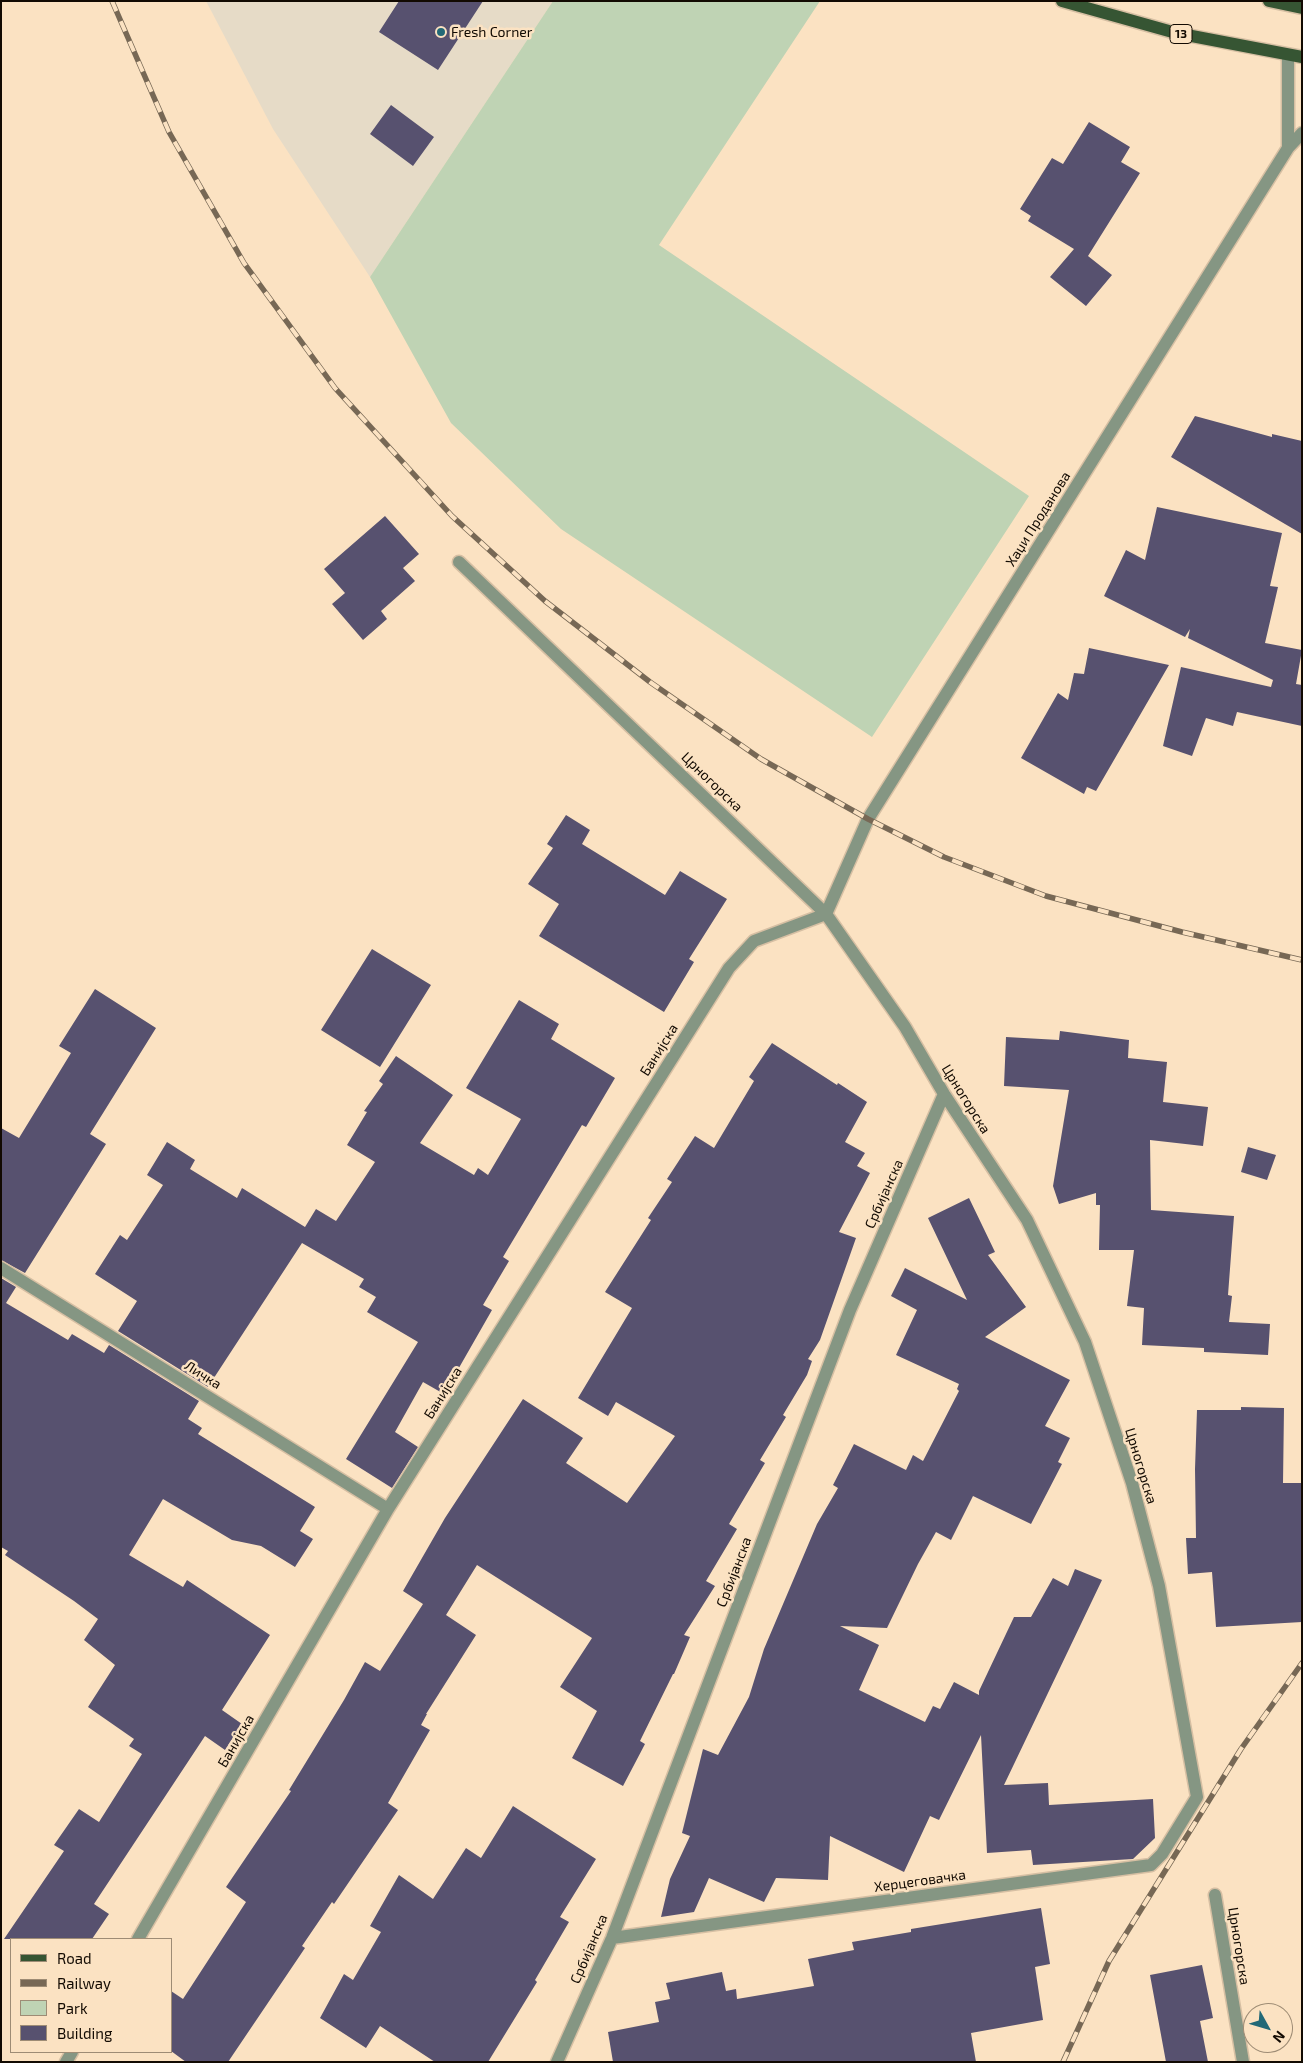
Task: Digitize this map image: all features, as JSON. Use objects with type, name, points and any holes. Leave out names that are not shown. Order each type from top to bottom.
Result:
[{"type":"main road","name":"13","points":[[1062,1],[1176,33],[1302,57]]},
{"type":"main road","points":[[1269,1],[1302,8]]},
{"type":"street","points":[[1288,55],[1288,148]]},
{"type":"street","name":"Хаџи Проданова","points":[[826,914],[868,819],[1288,148],[1302,133]]},
{"type":"street","name":"Црногорска","points":[[459,562],[826,914],[904,1027],[944,1094],[1027,1220],[1085,1342],[1132,1483],[1159,1586],[1197,1797]]},
{"type":"street","name":"Банијска","points":[[139,1938],[388,1509],[729,968],[754,941],[826,914]]},
{"type":"street","name":"Србијанска","points":[[557,2062],[612,1938],[850,1310],[944,1094]]},
{"type":"street","name":"Личка","points":[[1,1268],[388,1509]]},
{"type":"street","name":"Херцеговачка","points":[[612,1938],[1151,1866],[1162,1854],[1197,1797]]},
{"type":"street","name":"Црногорска","points":[[1215,1895],[1243,2062]]},
{"type":"shaded area","points":[[206,1],[553,1],[370,277],[273,129]]},
{"type":"green space","points":[[553,1],[820,1],[659,245],[1029,496],[872,737],[561,529],[451,423],[370,277]]},
{"type":"building","points":[[399,1],[483,1],[438,70],[379,32]]},
{"type":"building","points":[[391,105],[434,137],[413,166],[370,134]]},
{"type":"building","points":[[1089,122],[1130,147],[1121,162],[1140,173],[1088,256],[1112,275],[1086,306],[1050,277],[1074,249],[1028,221],[1031,216],[1020,209],[1052,158],[1063,164]]},
{"type":"building","points":[[1195,416],[1272,437],[1272,434],[1302,441],[1302,534],[1171,457]]},
{"type":"building","points":[[1157,507],[1282,533],[1270,586],[1278,587],[1265,643],[1302,650],[1296,684],[1302,685],[1302,726],[1237,712],[1233,726],[1206,718],[1192,756],[1163,746],[1181,667],[1271,687],[1273,680],[1188,638],[1190,629],[1185,637],[1104,596],[1126,550],[1145,560]]},
{"type":"building","points":[[385,516],[419,554],[403,568],[415,581],[381,611],[387,619],[363,640],[332,604],[345,593],[324,569]]},
{"type":"building","points":[[1089,648],[1169,665],[1096,791],[1087,787],[1084,794],[1021,758],[1058,693],[1068,700],[1074,673],[1084,674]]},
{"type":"building","points":[[566,815],[590,830],[582,844],[665,895],[680,871],[727,899],[689,959],[694,962],[664,1012],[539,936],[559,904],[528,884],[553,848],[547,844]]},
{"type":"building","points":[[372,949],[431,985],[380,1067],[321,1030]]},
{"type":"building","points":[[95,989],[156,1028],[90,1134],[106,1144],[25,1273],[1,1260],[1,1128],[19,1138],[71,1053],[59,1046]]},
{"type":"building","points":[[519,1000],[559,1024],[551,1039],[615,1078],[586,1127],[582,1125],[503,1257],[509,1261],[483,1305],[492,1310],[444,1394],[423,1382],[395,1432],[418,1447],[392,1488],[346,1459],[418,1342],[367,1312],[376,1297],[359,1287],[364,1279],[302,1243],[208,1387],[118,1331],[137,1301],[95,1274],[120,1235],[127,1240],[163,1185],[147,1175],[167,1142],[195,1160],[190,1169],[237,1198],[242,1188],[305,1227],[316,1209],[336,1221],[375,1162],[347,1145],[367,1112],[364,1111],[383,1084],[379,1081],[396,1056],[453,1095],[420,1143],[474,1175],[478,1168],[488,1175],[521,1119],[466,1088]]},
{"type":"building","points":[[1060,1031],[1129,1040],[1128,1058],[1167,1062],[1163,1102],[1208,1107],[1203,1146],[1150,1140],[1151,1210],[1234,1216],[1228,1295],[1232,1296],[1229,1322],[1270,1324],[1268,1355],[1204,1352],[1204,1348],[1142,1345],[1144,1308],[1127,1306],[1134,1250],[1099,1250],[1100,1205],[1096,1205],[1096,1193],[1059,1204],[1053,1186],[1069,1090],[1004,1086],[1006,1037],[1059,1040]]},
{"type":"building","points":[[772,1043],[867,1102],[845,1142],[865,1153],[857,1166],[870,1173],[839,1232],[856,1238],[820,1340],[808,1359],[812,1361],[807,1375],[783,1415],[786,1417],[760,1460],[765,1463],[729,1524],[737,1529],[706,1581],[715,1586],[684,1635],[690,1637],[674,1674],[640,1741],[645,1744],[623,1786],[572,1758],[597,1711],[560,1687],[592,1638],[477,1565],[446,1615],[476,1635],[421,1725],[430,1730],[388,1803],[398,1810],[334,1904],[332,1902],[302,1946],[305,1948],[228,2062],[186,2062],[172,2052],[172,1992],[183,1999],[246,1902],[226,1887],[291,1791],[289,1790],[365,1662],[380,1671],[423,1604],[403,1591],[445,1518],[523,1399],[583,1438],[566,1463],[627,1503],[675,1436],[616,1402],[608,1416],[578,1398],[632,1308],[605,1292],[651,1220],[648,1218],[672,1182],[667,1179],[695,1136],[714,1148],[754,1081],[749,1077]]},
{"type":"building","points":[[1248,1147],[1276,1155],[1267,1180],[1241,1172]]},
{"type":"building","points":[[969,1198],[995,1252],[988,1255],[1026,1307],[985,1337],[1070,1380],[1045,1426],[1070,1438],[1058,1462],[1062,1464],[1031,1524],[973,1496],[951,1540],[936,1532],[887,1628],[840,1626],[879,1645],[859,1690],[925,1722],[933,1706],[940,1709],[954,1682],[979,1695],[979,1691],[1014,1617],[1031,1617],[1053,1578],[1068,1586],[1075,1569],[1102,1580],[1004,1785],[1048,1783],[1049,1805],[1153,1799],[1155,1838],[1133,1859],[1033,1865],[1031,1850],[987,1853],[981,1735],[939,1820],[930,1816],[904,1872],[830,1836],[828,1880],[776,1878],[764,1902],[709,1878],[694,1912],[661,1917],[670,1879],[690,1836],[682,1833],[703,1749],[718,1755],[749,1697],[764,1649],[817,1524],[838,1488],[833,1485],[854,1444],[906,1470],[913,1455],[923,1461],[959,1391],[957,1389],[959,1384],[896,1355],[917,1310],[891,1296],[905,1268],[967,1300],[928,1218]]},
{"type":"building","points":[[1,1278],[16,1287],[6,1303],[68,1340],[72,1334],[104,1353],[109,1345],[199,1401],[188,1419],[202,1428],[198,1434],[315,1507],[300,1531],[313,1539],[295,1567],[261,1546],[232,1540],[163,1499],[129,1555],[183,1587],[187,1580],[270,1635],[222,1710],[242,1724],[225,1750],[205,1736],[94,1904],[109,1914],[93,1938],[4,1939],[64,1851],[54,1845],[79,1809],[99,1822],[142,1754],[129,1746],[134,1739],[88,1707],[115,1665],[84,1640],[98,1619],[5,1555],[8,1551],[1,1547]]},
{"type":"building","points":[[1241,1407],[1284,1408],[1283,1483],[1302,1483],[1302,1622],[1216,1627],[1212,1572],[1188,1574],[1186,1538],[1196,1538],[1195,1469],[1197,1410],[1241,1410]]},
{"type":"building","points":[[513,1806],[596,1859],[560,1917],[569,1922],[535,1980],[537,1982],[488,2062],[435,2062],[380,2026],[366,2048],[320,2018],[344,1974],[353,1980],[381,1932],[370,1926],[399,1875],[433,1899],[466,1848],[481,1858]]},
{"type":"building","points":[[1041,1908],[1050,1964],[1035,1967],[1043,2020],[971,2033],[976,2062],[613,2062],[608,2032],[659,2022],[655,2002],[670,1999],[666,1983],[722,1972],[726,1991],[736,1989],[737,1999],[814,1986],[808,1959],[854,1950],[852,1942],[911,1932],[911,1929]]},
{"type":"building","points":[[1202,1965],[1213,2018],[1200,2021],[1208,2062],[1166,2062],[1150,1975]]},
{"type":"railway","points":[[112,1],[169,132],[244,263],[335,388],[452,516],[545,601],[650,682],[761,759],[868,819],[944,857],[1046,896],[1182,932],[1302,960]]},
{"type":"railway","points":[[1063,2062],[1109,1961],[1241,1749],[1302,1663]]},
{"type":"place","name":"Fresh Corner","points":[[441,32]]}]
